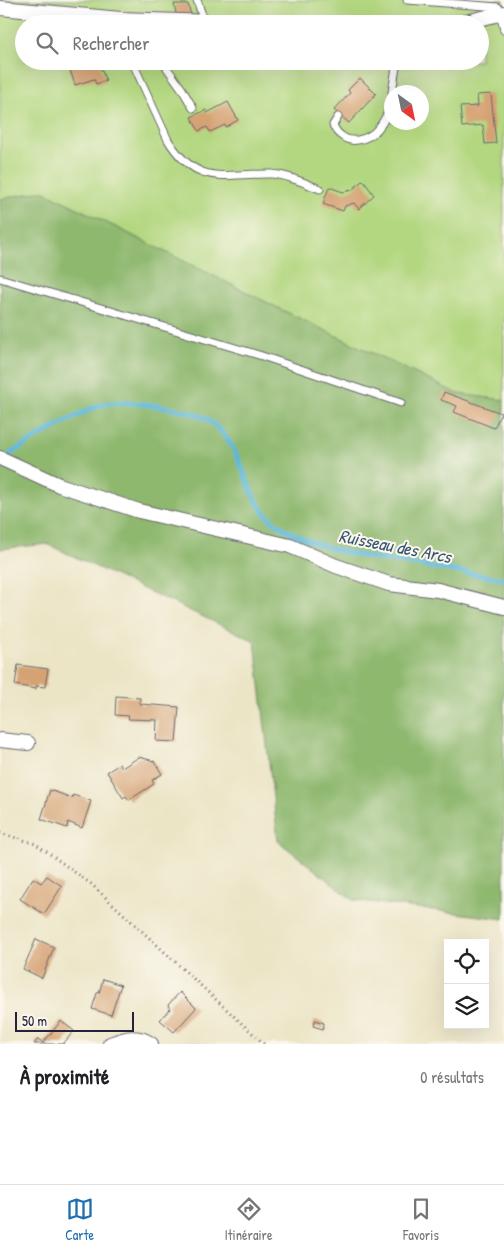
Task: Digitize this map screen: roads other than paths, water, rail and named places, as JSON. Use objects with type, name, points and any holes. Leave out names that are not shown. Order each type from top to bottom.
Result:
[{"type":"street","points":[[0,8],[60,15]]},
{"type":"street","points":[[489,17],[502,14]]},
{"type":"street","points":[[0,458],[59,485],[138,511],[290,546],[336,566],[389,584],[438,590],[504,607]]},
{"type":"street","points":[[0,740],[28,743]]},
{"type":"street","points":[[110,1044],[124,1038],[143,1038],[151,1044]]},
{"type":"lane","points":[[197,0],[201,15]]},
{"type":"lane","points":[[407,0],[498,7],[502,14],[504,30]]},
{"type":"lane","points":[[136,70],[168,140],[176,153],[193,168],[210,175],[280,175],[320,189]]},
{"type":"lane","points":[[169,70],[193,108]]},
{"type":"lane","points":[[393,85],[395,70]]},
{"type":"lane","points":[[338,117],[333,125],[334,129],[341,136],[352,140],[368,137],[382,124],[384,119]]},
{"type":"lane","points":[[0,278],[262,356],[401,403]]},
{"type":"waterway","name":"Ruisseau des Arcs","points":[[5,458],[63,423],[104,404],[137,403],[189,412],[205,419],[222,432],[232,446],[259,506],[278,525],[294,534],[328,548],[364,556],[504,579]]}]
